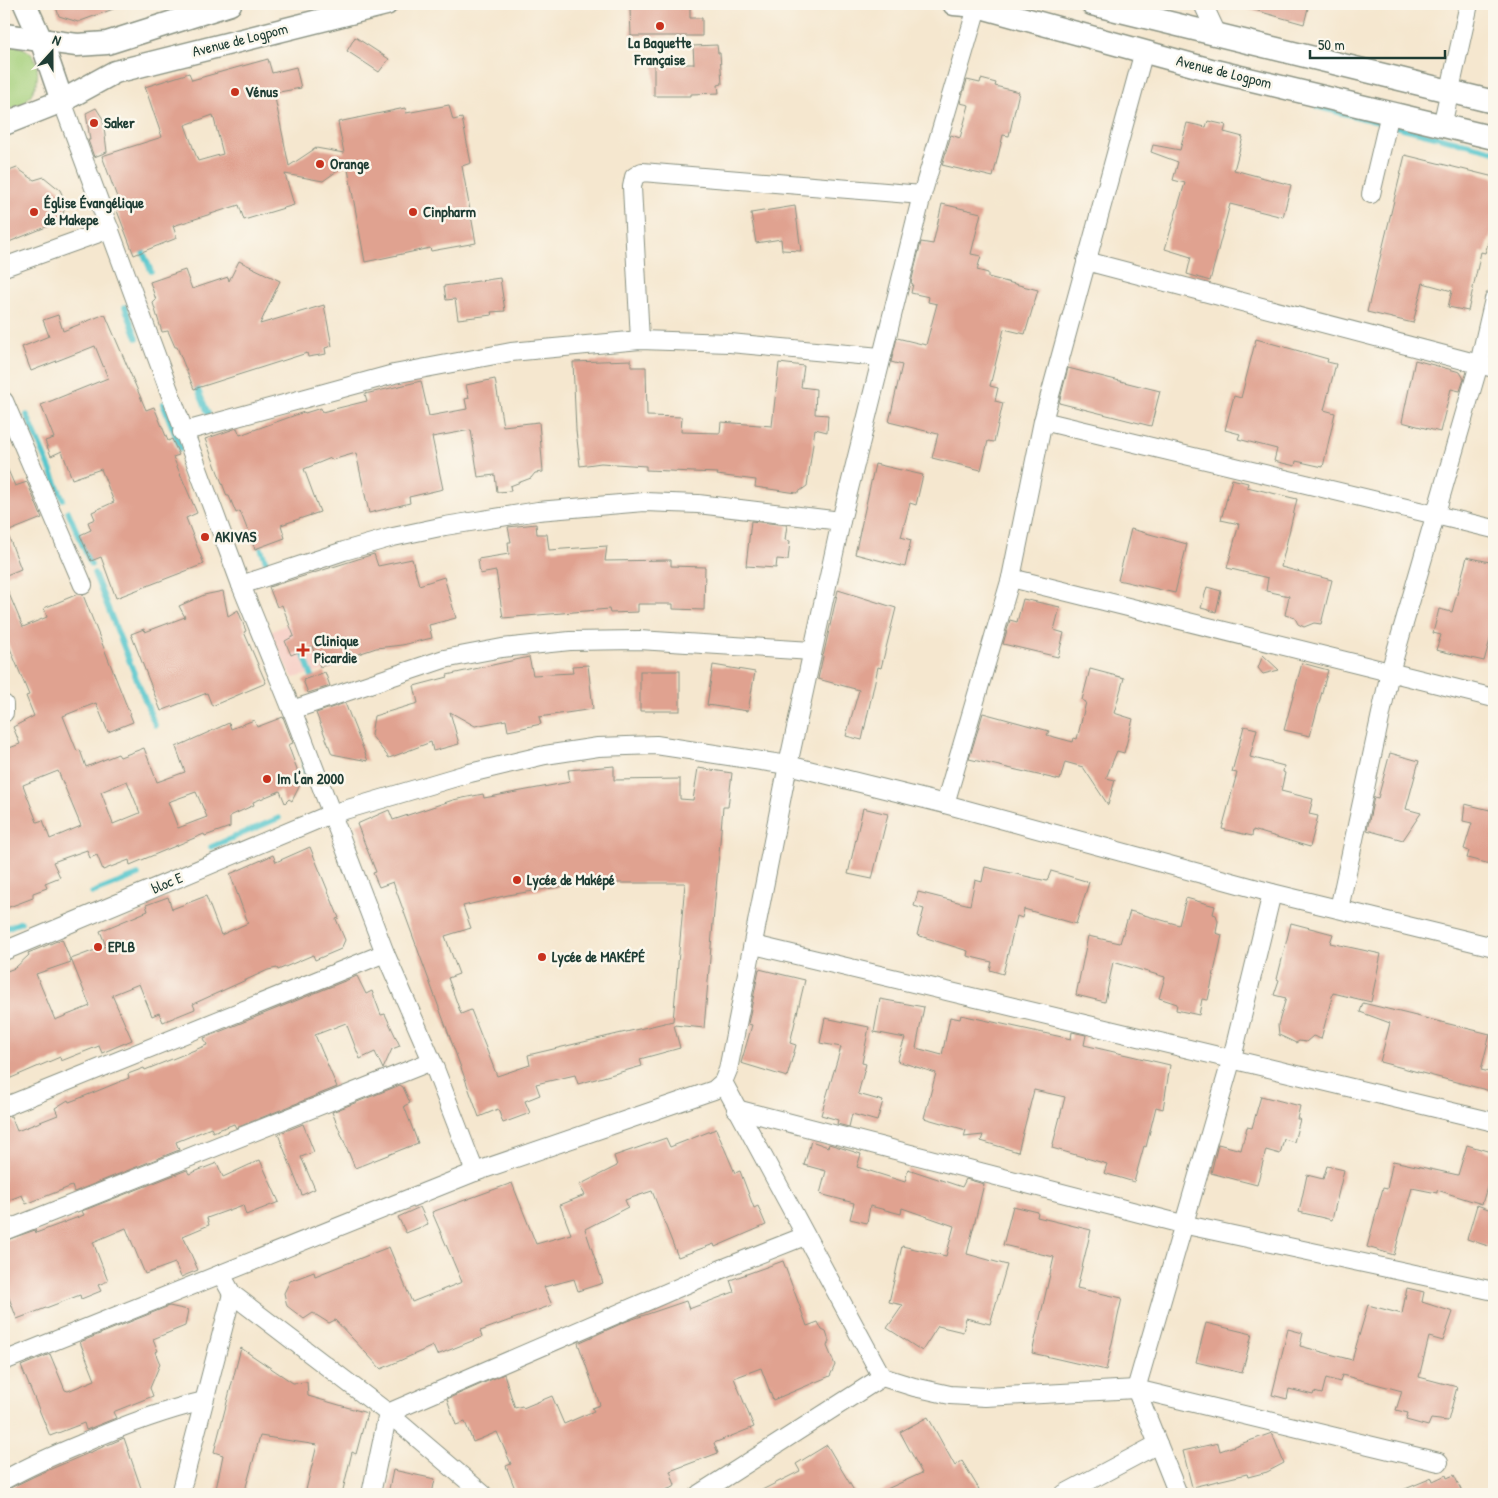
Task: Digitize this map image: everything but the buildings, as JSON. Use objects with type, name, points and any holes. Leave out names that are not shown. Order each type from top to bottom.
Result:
[{"type":"main road","points":[[25,4],[41,40],[62,101]]},
{"type":"main road","points":[[4,35],[77,45],[107,42],[151,29],[187,9],[230,4]]},
{"type":"main road","name":"Avenue de Logpom","points":[[4,124],[62,101],[116,72],[386,4]]},
{"type":"main road","name":"Avenue de Logpom","points":[[954,4],[977,5],[1144,51],[1494,138]]},
{"type":"main road","points":[[1092,4],[1494,102]]},
{"type":"street","points":[[1203,4],[1217,34]]},
{"type":"street","points":[[1442,126],[1469,4]]},
{"type":"street","points":[[4,1361],[475,1172],[714,1090],[723,1082],[728,1070],[788,765],[841,521],[880,357],[922,194],[977,5]]},
{"type":"street","points":[[945,804],[1011,578],[1043,421],[1144,51]]},
{"type":"street","points":[[62,101],[182,432],[292,710],[385,953],[432,1061],[475,1172]]},
{"type":"street","points":[[1371,194],[1390,113]]},
{"type":"street","points":[[640,340],[632,187],[634,177],[642,172],[922,194]]},
{"type":"street","points":[[4,267],[110,229]]},
{"type":"street","points":[[1086,261],[1486,366]]},
{"type":"street","points":[[1339,909],[1390,672],[1436,515],[1486,366],[1494,299]]},
{"type":"street","points":[[182,432],[394,374],[511,352],[640,340],[730,343],[880,357]]},
{"type":"street","points":[[4,401],[83,585]]},
{"type":"street","points":[[1043,421],[1494,529]]},
{"type":"street","points":[[241,585],[393,537],[445,526],[538,511],[644,502],[698,504],[841,521]]},
{"type":"street","points":[[1011,578],[1494,698]]},
{"type":"street","points":[[292,710],[444,658],[502,648],[570,641],[639,640],[812,651]]},
{"type":"street","points":[[4,704],[4,713]]},
{"type":"street","name":"bloc E","points":[[4,951],[331,814],[470,773],[545,755],[598,747],[656,745],[788,765],[945,804],[1272,893],[1494,947]]},
{"type":"street","points":[[1178,1494],[1136,1389],[1182,1224],[1232,1058],[1272,893]]},
{"type":"street","points":[[754,945],[1494,1122]]},
{"type":"street","points":[[4,1107],[385,953]]},
{"type":"street","points":[[4,1231],[432,1061]]},
{"type":"street","points":[[723,1082],[882,1376],[914,1387],[950,1395],[976,1396],[1136,1389],[1439,1462]]},
{"type":"street","points":[[736,1109],[1182,1224],[1494,1290]]},
{"type":"street","points":[[388,1412],[724,1268],[805,1236]]},
{"type":"street","points":[[221,1274],[232,1294],[388,1412],[483,1494]]},
{"type":"street","points":[[180,1494],[232,1294]]},
{"type":"street","points":[[699,1494],[882,1376]]},
{"type":"street","points":[[4,1480],[29,1466],[108,1431],[163,1411],[204,1401]]},
{"type":"street","points":[[371,1494],[388,1412]]},
{"type":"street","points":[[1064,1494],[1158,1444]]},
{"type":"shaded area","name":"Clinique Picardie","points":[[297,619],[320,626],[335,668],[293,678],[269,633]]},
{"type":"green space","points":[[4,43],[21,47],[30,53],[35,59],[38,75],[33,91],[28,98],[22,104],[4,111]]},
{"type":"waterway","points":[[1318,107],[1494,151]]},
{"type":"waterway","points":[[140,245],[151,271]]},
{"type":"waterway","points":[[125,307],[137,338]]},
{"type":"waterway","points":[[195,383],[208,413]]},
{"type":"waterway","points":[[163,404],[181,449]]},
{"type":"waterway","points":[[27,415],[63,499]]},
{"type":"waterway","points":[[68,511],[91,565]]},
{"type":"waterway","points":[[258,541],[271,574]]},
{"type":"waterway","points":[[94,573],[155,725]]},
{"type":"waterway","points":[[302,650],[314,682]]},
{"type":"waterway","points":[[304,762],[306,777]]},
{"type":"waterway","points":[[211,847],[279,818]]},
{"type":"waterway","points":[[92,893],[138,875]]},
{"type":"waterway","points":[[4,929],[21,922]]},
{"type":"place","name":"La Baguette Française","points":[[660,26]]},
{"type":"place","name":"Vénus","points":[[235,92]]},
{"type":"place","name":"Saker","points":[[94,123]]},
{"type":"place","name":"Orange","points":[[320,164]]},
{"type":"place","name":"Église Évangélique de Makepe","points":[[34,212]]},
{"type":"place","name":"Cinpharm","points":[[413,212]]},
{"type":"place","name":"AKIVAS","points":[[205,537]]},
{"type":"place","name":"Clinique Picardie","points":[[303,650]]},
{"type":"place","name":"Im l'an 2000","points":[[267,779]]},
{"type":"place","name":"Lycée de Maképé","points":[[517,880]]},
{"type":"place","name":"EPLB","points":[[98,947]]},
{"type":"place","name":"Lycée de MAKÉPÉ","points":[[542,957]]}]
